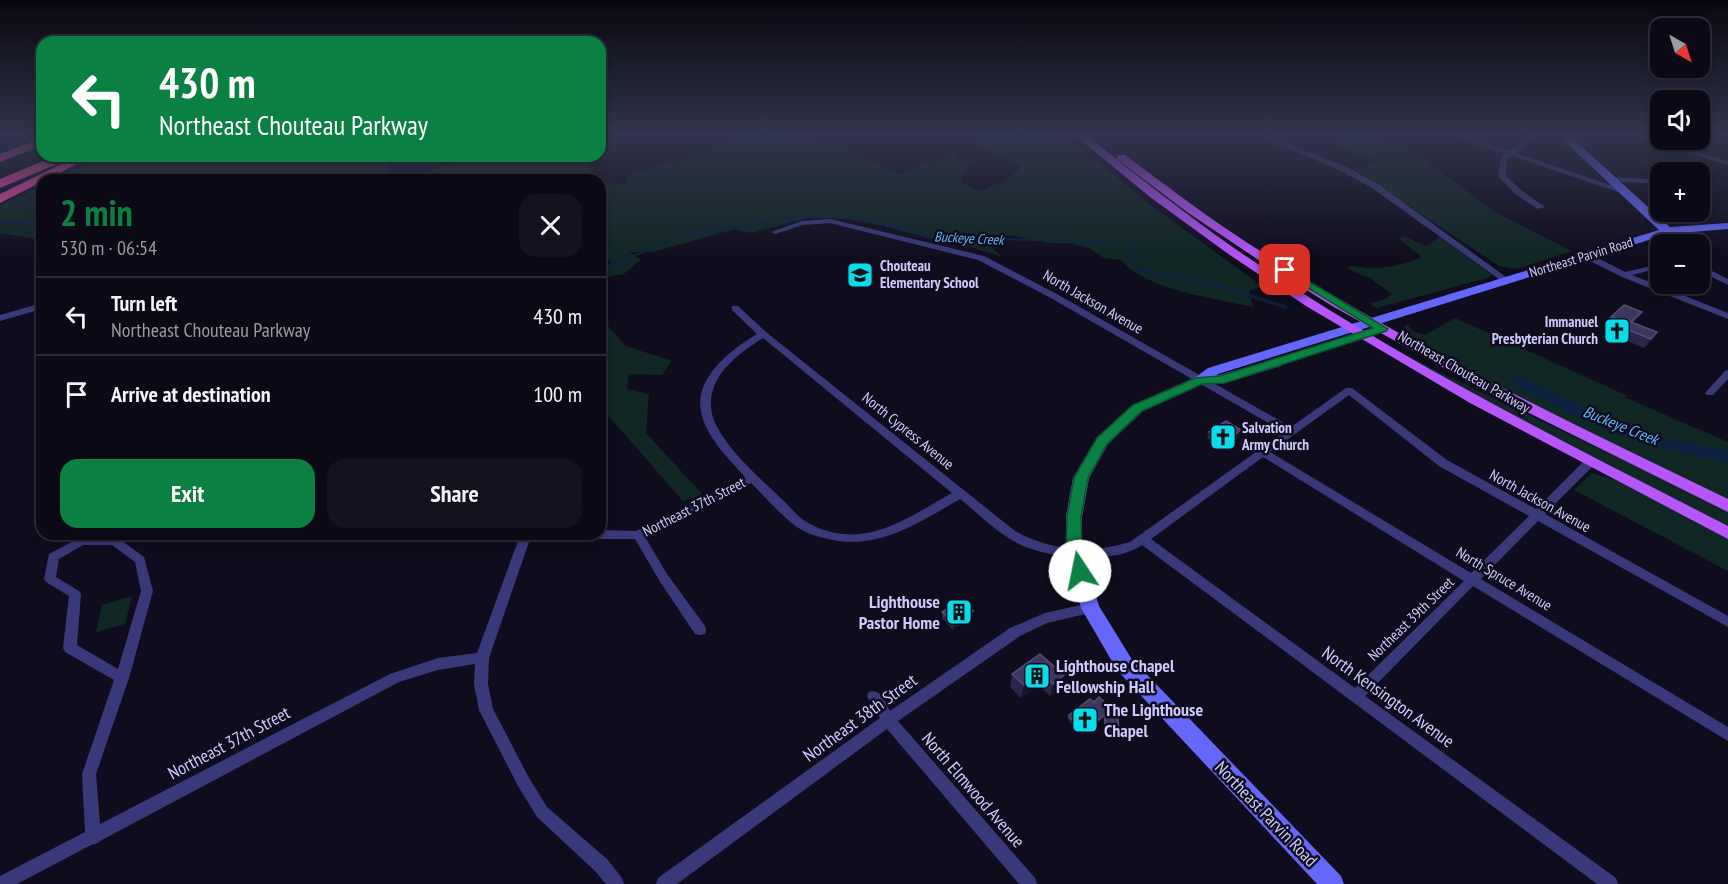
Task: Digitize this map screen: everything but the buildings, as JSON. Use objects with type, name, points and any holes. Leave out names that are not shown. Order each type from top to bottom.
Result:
[{"type":"highway","points":[[0,184],[18,176]]},
{"type":"highway","points":[[0,199],[36,181]]},
{"type":"main road","name":"Northeast Chouteau Parkway","points":[[1131,176],[1165,204],[1238,255],[1368,329],[1590,462],[1728,533]]},
{"type":"main road","name":"Northeast Chouteau Parkway","points":[[1147,176],[1220,230],[1368,329]]},
{"type":"main road","points":[[1608,176],[1667,231]]},
{"type":"main road","name":"Northeast Parvin Road","points":[[1333,884],[1124,664],[1090,608],[1074,552],[1074,517],[1081,478],[1102,441],[1137,408],[1201,380],[1221,380],[1506,280],[1667,231],[1728,226]]},
{"type":"main road","points":[[1238,255],[1285,278],[1444,373],[1591,439],[1728,506]]},
{"type":"main road","name":"Northeast Parvin Road","points":[[1368,329],[1485,293],[1506,280]]},
{"type":"street","points":[[1357,176],[1375,186],[1506,280]]},
{"type":"street","points":[[1502,176],[1518,192],[1541,207]]},
{"type":"street","points":[[1579,176],[1621,190]]},
{"type":"street","points":[[1611,179],[1650,181]]},
{"type":"street","name":"North Jackson Avenue","points":[[775,232],[802,223],[830,221],[981,258],[1291,431],[1348,390],[1443,463],[1728,622]]},
{"type":"street","points":[[1585,255],[1728,316]]},
{"type":"street","points":[[1625,274],[1650,268]]},
{"type":"street","points":[[1710,273],[1728,282]]},
{"type":"street","points":[[0,318],[36,308]]},
{"type":"street","name":"North Cypress Avenue","points":[[735,308],[763,334],[1023,542],[1045,549],[1074,552]]},
{"type":"street","points":[[763,334],[741,348],[723,365],[711,383],[706,397],[706,410],[711,425],[721,442],[799,523],[810,530],[837,538],[857,539],[885,535],[961,493]]},
{"type":"street","points":[[1710,393],[1728,373]]},
{"type":"street","points":[[1074,552],[1113,551],[1144,540],[1291,431]]},
{"type":"street","name":"North Spruce Avenue","points":[[1262,452],[1728,735]]},
{"type":"street","name":"Northeast 39th Street","points":[[1356,696],[1475,580],[1590,462]]},
{"type":"street","name":"Northeast 37th Street","points":[[606,535],[638,535],[754,477]]},
{"type":"street","points":[[638,535],[663,578],[700,630]]},
{"type":"street","points":[[524,540],[495,618],[483,658],[481,684],[486,710],[542,812],[601,865],[616,884]]},
{"type":"street","name":"North Kensington Avenue","points":[[1144,540],[1610,884]]},
{"type":"street","points":[[93,838],[89,774],[122,678],[147,591],[140,560],[114,541],[81,541],[53,557],[50,579],[75,594],[70,648],[122,678]]},
{"type":"street","name":"Northeast 38th Street","points":[[664,884],[888,720],[1024,627],[1045,618],[1090,608]]},
{"type":"street","name":"Northeast 37th Street","points":[[1,884],[93,838],[395,678],[438,663],[483,658]]},
{"type":"street","name":"North Elmwood Avenue","points":[[874,696],[888,720],[1029,884]]},
{"type":"green space","points":[[626,176],[962,176],[960,182],[980,191],[1003,182],[1010,176],[1115,176],[1153,207],[1262,286],[1249,291],[1253,307],[1164,286],[1133,271],[1121,260],[1104,258],[1089,248],[1068,243],[1049,243],[1010,235],[985,241],[1002,257],[955,242],[927,238],[888,227],[846,219],[808,218],[751,233],[735,229],[653,252],[629,252],[641,260],[624,274],[606,277],[606,264],[612,263],[606,257],[606,183],[627,184]]},
{"type":"green space","points":[[1365,176],[1447,176],[1495,212],[1572,251],[1517,269],[1499,266]]},
{"type":"green space","points":[[36,189],[36,239],[0,233],[0,205]]},
{"type":"green space","points":[[1404,236],[1426,246],[1440,237],[1492,275],[1377,308],[1369,304],[1392,294],[1370,278],[1347,267],[1387,267],[1422,257],[1399,239]]},
{"type":"green space","points":[[1455,318],[1628,396],[1624,397],[1728,442],[1728,501],[1579,428],[1409,339],[1405,335],[1411,332],[1403,328],[1408,324],[1412,331],[1425,335]]},
{"type":"green space","points":[[606,324],[626,346],[672,361],[662,375],[629,374],[627,389],[649,394],[646,433],[703,495],[683,501],[606,413]]},
{"type":"green space","points":[[1391,345],[1433,369],[1728,510],[1728,527],[1621,473],[1444,377]]},
{"type":"green space","points":[[1592,473],[1615,480],[1728,537],[1728,571],[1574,490]]},
{"type":"green space","points":[[132,596],[125,624],[96,632],[102,605]]},
{"type":"waterway","name":"Buckeye Creek","points":[[609,267],[686,233],[706,233],[720,228],[816,216],[852,218],[940,238],[1102,241],[1136,247],[1131,258],[1138,267]]},
{"type":"waterway","name":"Buckeye Creek","points":[[0,223],[36,222]]},
{"type":"waterway","name":"Buckeye Creek","points":[[606,268],[612,266]]},
{"type":"waterway","name":"Buckeye Creek","points":[[1137,266],[1140,270],[1208,283],[1286,307]]},
{"type":"waterway","name":"Buckeye Creek","points":[[1518,381],[1583,413],[1649,440],[1728,457]]},
{"type":"place","name":"Chouteau Elementary School","points":[[860,275]]},
{"type":"place","name":"Immanuel Presbyterian Church","points":[[1617,331]]},
{"type":"place","name":"Salvation Army Church","points":[[1223,437]]},
{"type":"place","name":"Lighthouse Pastor Home","points":[[959,612]]},
{"type":"place","name":"Lighthouse Chapel Fellowship Hall","points":[[1037,676]]},
{"type":"place","name":"The Lighthouse Chapel","points":[[1085,720]]},
{"type":"route","points":[[1080,571],[1074,552],[1074,517],[1081,478],[1102,441],[1137,408],[1201,380],[1221,380],[1382,329],[1285,270]]}]
